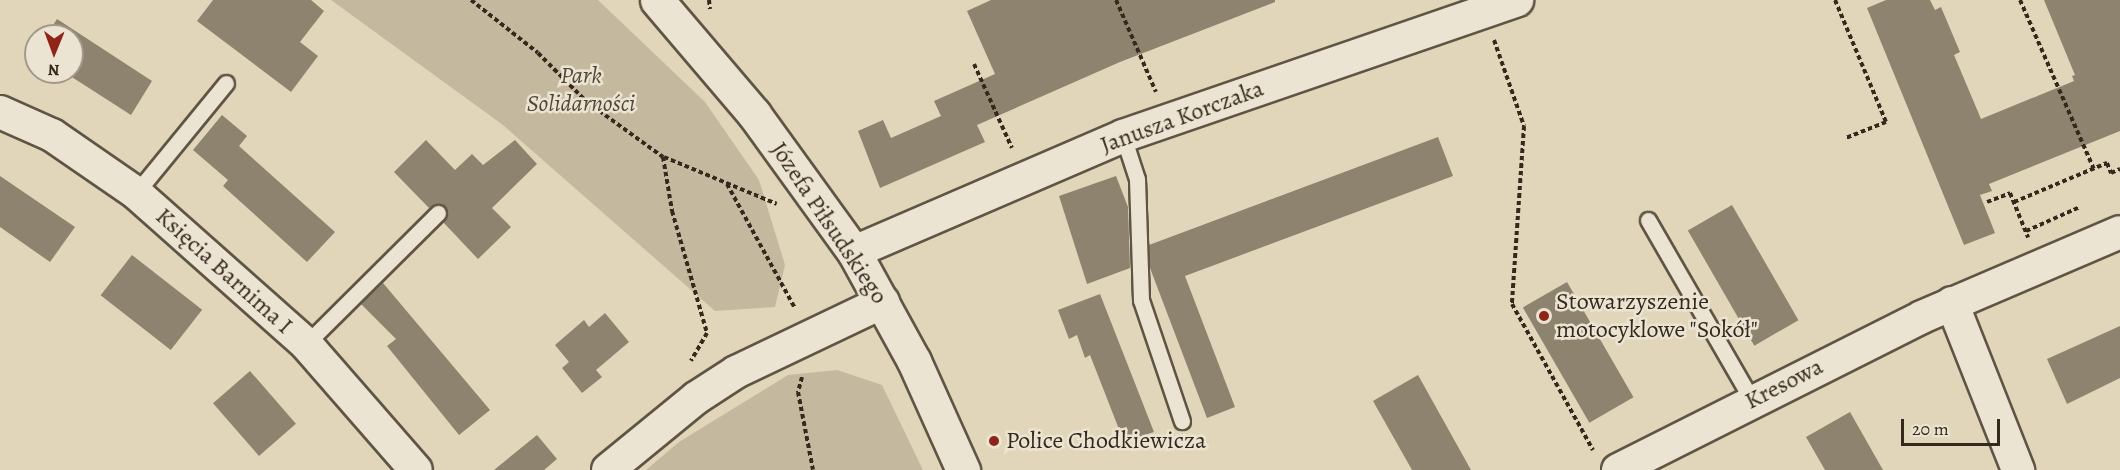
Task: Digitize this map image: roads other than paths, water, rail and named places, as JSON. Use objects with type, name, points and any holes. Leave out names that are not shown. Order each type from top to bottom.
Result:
[{"type":"street","name":"Józefa Piłsudskiego","points":[[657,0],[754,114],[854,252],[883,302],[963,470]]},
{"type":"street","name":"Janusza Korczaka","points":[[854,252],[1122,136],[1517,0]]},
{"type":"street","name":"Księcia Barnima I","points":[[0,112],[52,135],[136,193],[306,344],[416,470]]},
{"type":"street","name":"Kresowa","points":[[1609,466],[1952,303],[2120,232]]},
{"type":"street","points":[[608,470],[696,398],[736,372],[883,302]]},
{"type":"street","points":[[1952,303],[2018,470]]},
{"type":"lane","points":[[136,193],[226,83]]},
{"type":"lane","points":[[1122,136],[1137,179],[1141,300],[1182,421]]},
{"type":"lane","points":[[306,344],[438,213]]},
{"type":"lane","points":[[1648,220],[1752,400]]},
{"type":"place","name":"Stowarzyszenie motocyklowe \"Sokół\"","points":[[1544,316]]},
{"type":"place","name":"Police Chodkiewicza","points":[[994,441]]},
{"type":"park label","name":"Park Solidarności","points":[[581,90]]}]
